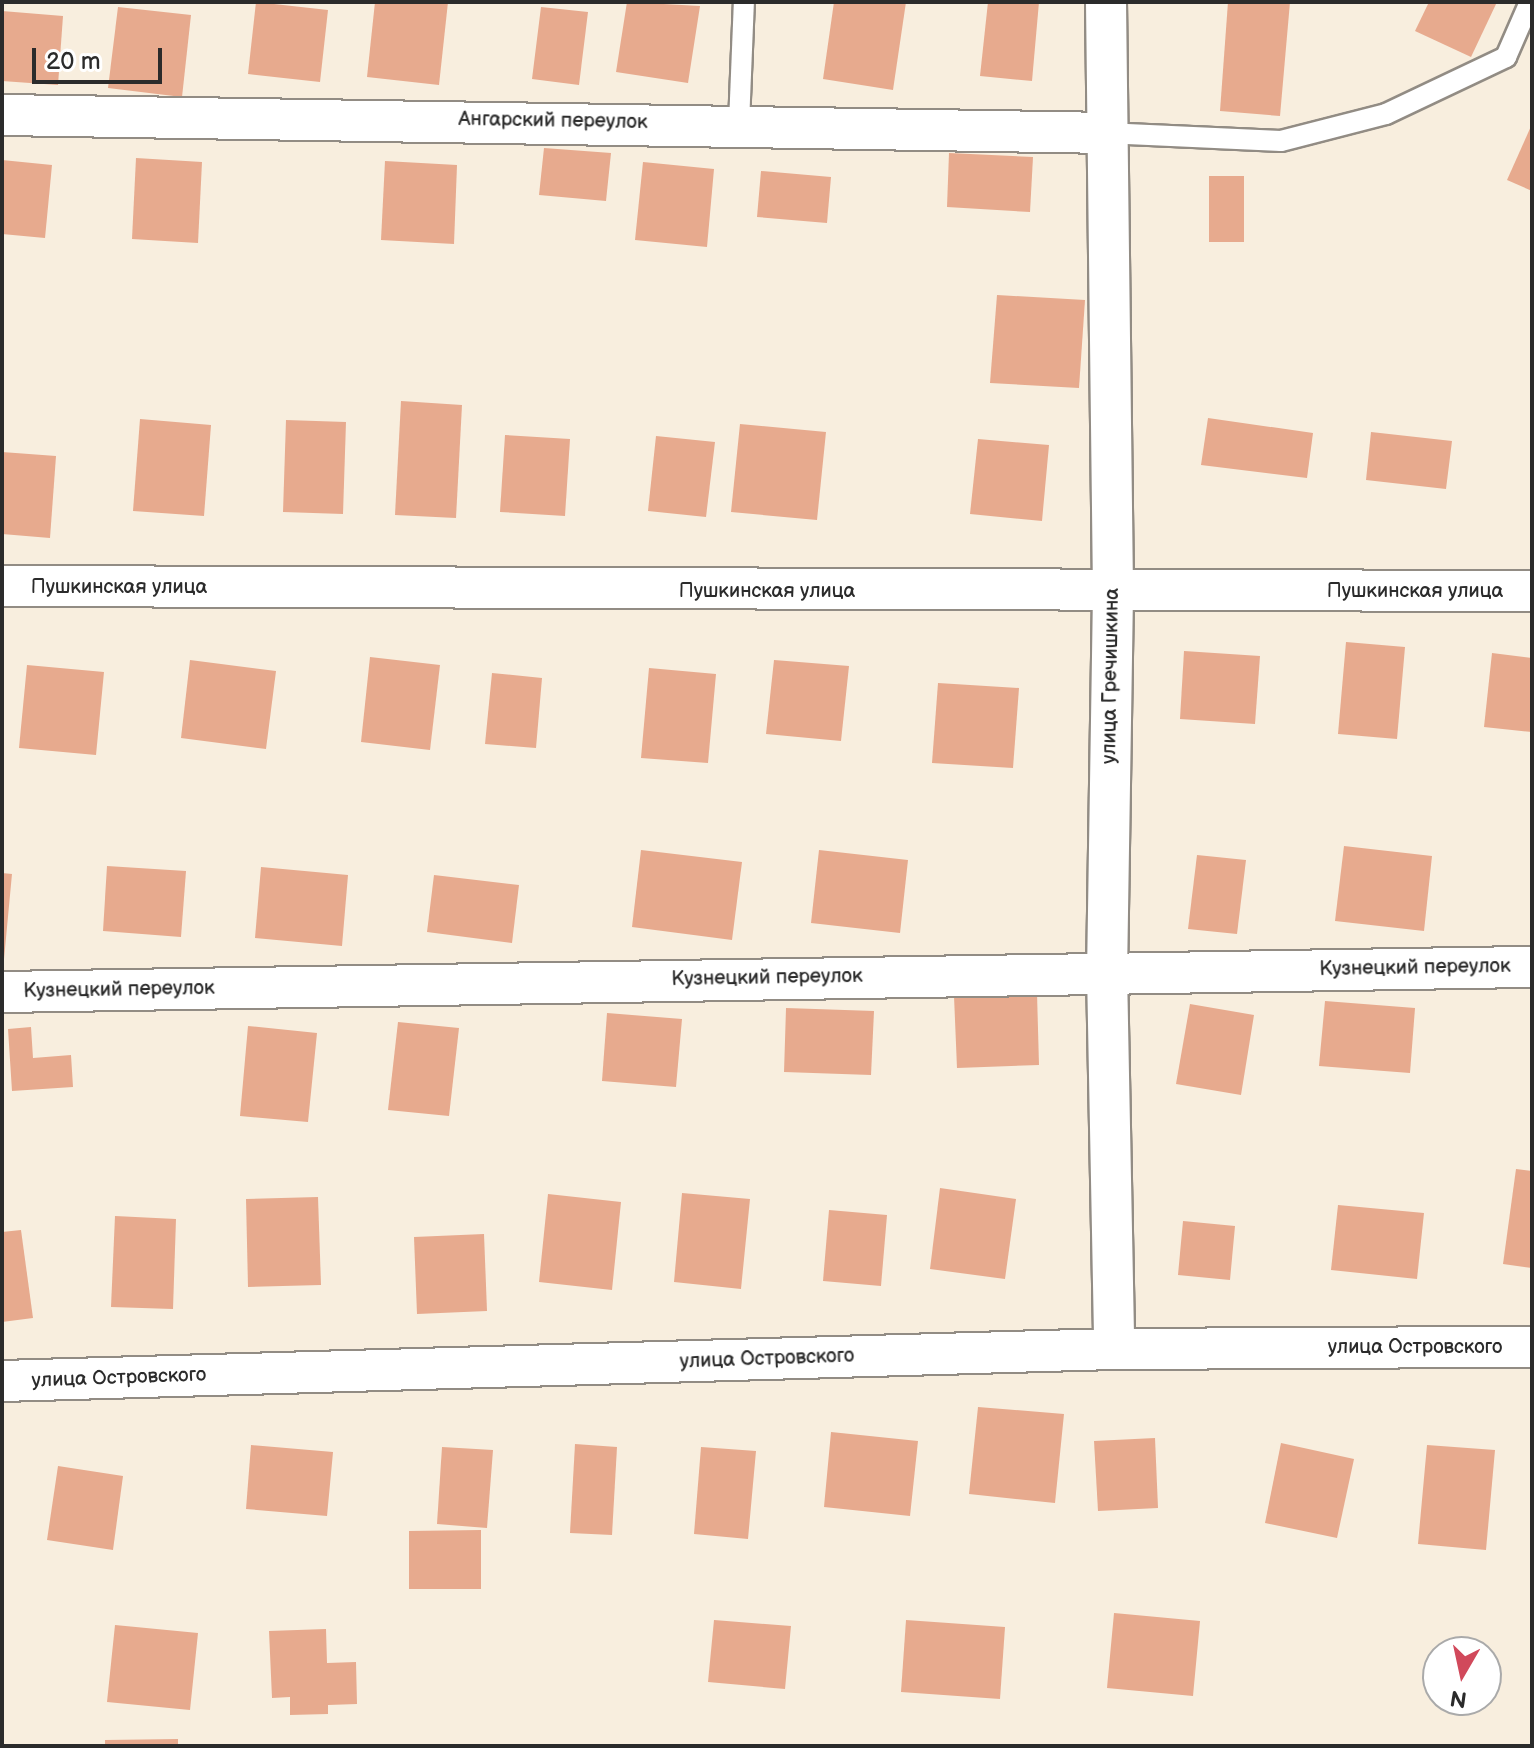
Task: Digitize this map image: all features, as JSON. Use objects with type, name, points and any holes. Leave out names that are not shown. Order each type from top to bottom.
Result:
[{"type":"street","name":"улица Гречишкина","points":[[1106,2],[1105,133],[1113,593],[1107,971],[1114,1349]]},
{"type":"street","name":"Ангарский переулок","points":[[2,115],[739,124],[1105,133]]},
{"type":"street","name":"Пушкинская улица","points":[[2,586],[1113,593],[1532,591]]},
{"type":"street","name":"Кузнецкий переулок","points":[[2,992],[1107,971],[1532,967]]},
{"type":"street","name":"улица Островского","points":[[2,1381],[1114,1349],[1532,1347]]},
{"type":"lane","points":[[739,124],[744,2]]},
{"type":"lane","points":[[1105,133],[1281,141],[1386,114],[1506,57],[1530,2]]},
{"type":"building","points":[[256,2],[328,10],[320,82],[248,74]]},
{"type":"building","points":[[375,2],[448,2],[439,85],[367,77]]},
{"type":"building","points":[[627,2],[700,6],[688,83],[616,72]]},
{"type":"building","points":[[834,2],[906,2],[893,90],[823,79]]},
{"type":"building","points":[[988,2],[1039,2],[1032,81],[980,76]]},
{"type":"building","points":[[1228,2],[1290,2],[1280,116],[1220,111]]},
{"type":"building","points":[[1429,2],[1497,2],[1471,57],[1415,31]]},
{"type":"building","points":[[118,7],[191,15],[182,97],[108,88]]},
{"type":"building","points":[[541,7],[588,12],[579,85],[532,79]]},
{"type":"building","points":[[2,11],[63,16],[58,85],[2,81]]},
{"type":"building","points":[[1532,124],[1532,191],[1507,180]]},
{"type":"building","points":[[544,148],[611,153],[606,201],[539,195]]},
{"type":"building","points":[[949,153],[1033,157],[1030,212],[947,207]]},
{"type":"building","points":[[136,158],[202,162],[198,243],[132,239]]},
{"type":"building","points":[[2,160],[52,165],[45,238],[2,234]]},
{"type":"building","points":[[385,161],[457,165],[454,244],[381,240]]},
{"type":"building","points":[[643,162],[714,169],[707,247],[635,240]]},
{"type":"building","points":[[761,171],[831,177],[827,223],[757,217]]},
{"type":"building","points":[[1209,176],[1244,176],[1244,242],[1209,242]]},
{"type":"building","points":[[997,295],[1085,300],[1079,388],[990,383]]},
{"type":"building","points":[[401,401],[462,405],[456,518],[395,515]]},
{"type":"building","points":[[1208,418],[1313,433],[1307,478],[1201,465]]},
{"type":"building","points":[[140,419],[211,425],[204,516],[133,511]]},
{"type":"building","points":[[286,420],[346,422],[343,514],[283,512]]},
{"type":"building","points":[[740,424],[826,432],[817,520],[731,512]]},
{"type":"building","points":[[1371,432],[1452,441],[1446,489],[1366,480]]},
{"type":"building","points":[[505,435],[570,439],[565,516],[500,512]]},
{"type":"building","points":[[656,436],[715,442],[706,517],[648,511]]},
{"type":"building","points":[[978,439],[1049,445],[1042,521],[970,514]]},
{"type":"building","points":[[2,452],[56,456],[50,538],[2,534]]},
{"type":"building","points":[[1346,642],[1405,647],[1397,739],[1338,734]]},
{"type":"building","points":[[1184,651],[1260,656],[1255,724],[1180,719]]},
{"type":"building","points":[[1492,653],[1532,658],[1532,732],[1484,727]]},
{"type":"building","points":[[370,657],[440,665],[430,750],[361,742]]},
{"type":"building","points":[[190,660],[276,671],[266,749],[181,738]]},
{"type":"building","points":[[774,660],[849,666],[841,741],[766,734]]},
{"type":"building","points":[[27,665],[104,672],[96,755],[19,748]]},
{"type":"building","points":[[649,668],[716,674],[708,763],[641,758]]},
{"type":"building","points":[[492,673],[542,678],[536,748],[485,744]]},
{"type":"building","points":[[938,683],[1019,688],[1013,768],[932,763]]},
{"type":"building","points":[[1344,846],[1432,856],[1424,931],[1335,921]]},
{"type":"building","points":[[641,850],[742,862],[732,940],[632,927]]},
{"type":"building","points":[[819,850],[908,860],[900,933],[811,923]]},
{"type":"building","points":[[1197,855],[1246,860],[1237,934],[1188,929]]},
{"type":"building","points":[[107,866],[186,871],[181,937],[103,931]]},
{"type":"building","points":[[261,867],[348,875],[342,946],[255,938]]},
{"type":"building","points":[[2,873],[12,874],[4,959],[2,959]]},
{"type":"building","points":[[434,875],[519,885],[512,943],[427,932]]},
{"type":"building","points":[[1037,993],[1039,1065],[957,1068],[954,996]]},
{"type":"building","points":[[1325,1001],[1415,1008],[1410,1073],[1319,1066]]},
{"type":"building","points":[[1190,1004],[1254,1015],[1241,1095],[1176,1084]]},
{"type":"building","points":[[786,1008],[874,1011],[871,1075],[784,1072]]},
{"type":"building","points":[[607,1013],[682,1019],[676,1087],[602,1081]]},
{"type":"building","points":[[398,1022],[459,1028],[449,1116],[388,1110]]},
{"type":"building","points":[[248,1026],[317,1033],[308,1122],[240,1116]]},
{"type":"building","points":[[31,1027],[33,1058],[71,1055],[73,1087],[12,1091],[8,1029]]},
{"type":"building","points":[[1516,1169],[1532,1171],[1532,1268],[1503,1264]]},
{"type":"building","points":[[940,1188],[1016,1199],[1005,1279],[930,1269]]},
{"type":"building","points":[[682,1193],[750,1199],[741,1289],[674,1282]]},
{"type":"building","points":[[548,1194],[621,1202],[612,1290],[539,1282]]},
{"type":"building","points":[[318,1197],[321,1285],[248,1287],[246,1199]]},
{"type":"building","points":[[1338,1205],[1424,1213],[1417,1279],[1331,1270]]},
{"type":"building","points":[[829,1210],[887,1215],[881,1286],[823,1281]]},
{"type":"building","points":[[115,1216],[176,1219],[173,1309],[111,1307]]},
{"type":"building","points":[[1183,1221],[1235,1226],[1230,1280],[1178,1275]]},
{"type":"building","points":[[21,1230],[33,1318],[2,1322],[2,1232]]},
{"type":"building","points":[[484,1234],[487,1311],[417,1314],[414,1237]]},
{"type":"building","points":[[978,1407],[1064,1414],[1055,1503],[969,1494]]},
{"type":"building","points":[[831,1432],[918,1441],[910,1516],[824,1507]]},
{"type":"building","points":[[1155,1438],[1158,1508],[1098,1511],[1094,1441]]},
{"type":"building","points":[[1281,1443],[1354,1459],[1337,1538],[1265,1523]]},
{"type":"building","points":[[575,1444],[617,1447],[612,1535],[570,1533]]},
{"type":"building","points":[[251,1445],[333,1452],[327,1516],[246,1509]]},
{"type":"building","points":[[1427,1445],[1495,1450],[1486,1550],[1418,1544]]},
{"type":"building","points":[[442,1447],[493,1450],[487,1528],[437,1524]]},
{"type":"building","points":[[701,1447],[756,1451],[748,1539],[694,1534]]},
{"type":"building","points":[[58,1466],[123,1476],[113,1550],[47,1540]]},
{"type":"building","points":[[481,1530],[481,1589],[409,1589],[409,1531]]},
{"type":"building","points":[[1114,1613],[1200,1621],[1193,1696],[1107,1688]]},
{"type":"building","points":[[714,1620],[791,1626],[785,1689],[708,1682]]},
{"type":"building","points":[[906,1620],[1005,1627],[1000,1699],[901,1692]]},
{"type":"building","points":[[115,1625],[198,1633],[190,1710],[107,1702]]},
{"type":"building","points":[[326,1629],[327,1663],[356,1662],[357,1704],[328,1705],[328,1714],[290,1715],[290,1697],[272,1698],[269,1631]]},
{"type":"building","points":[[178,1739],[178,1746],[105,1746],[105,1740]]}]
